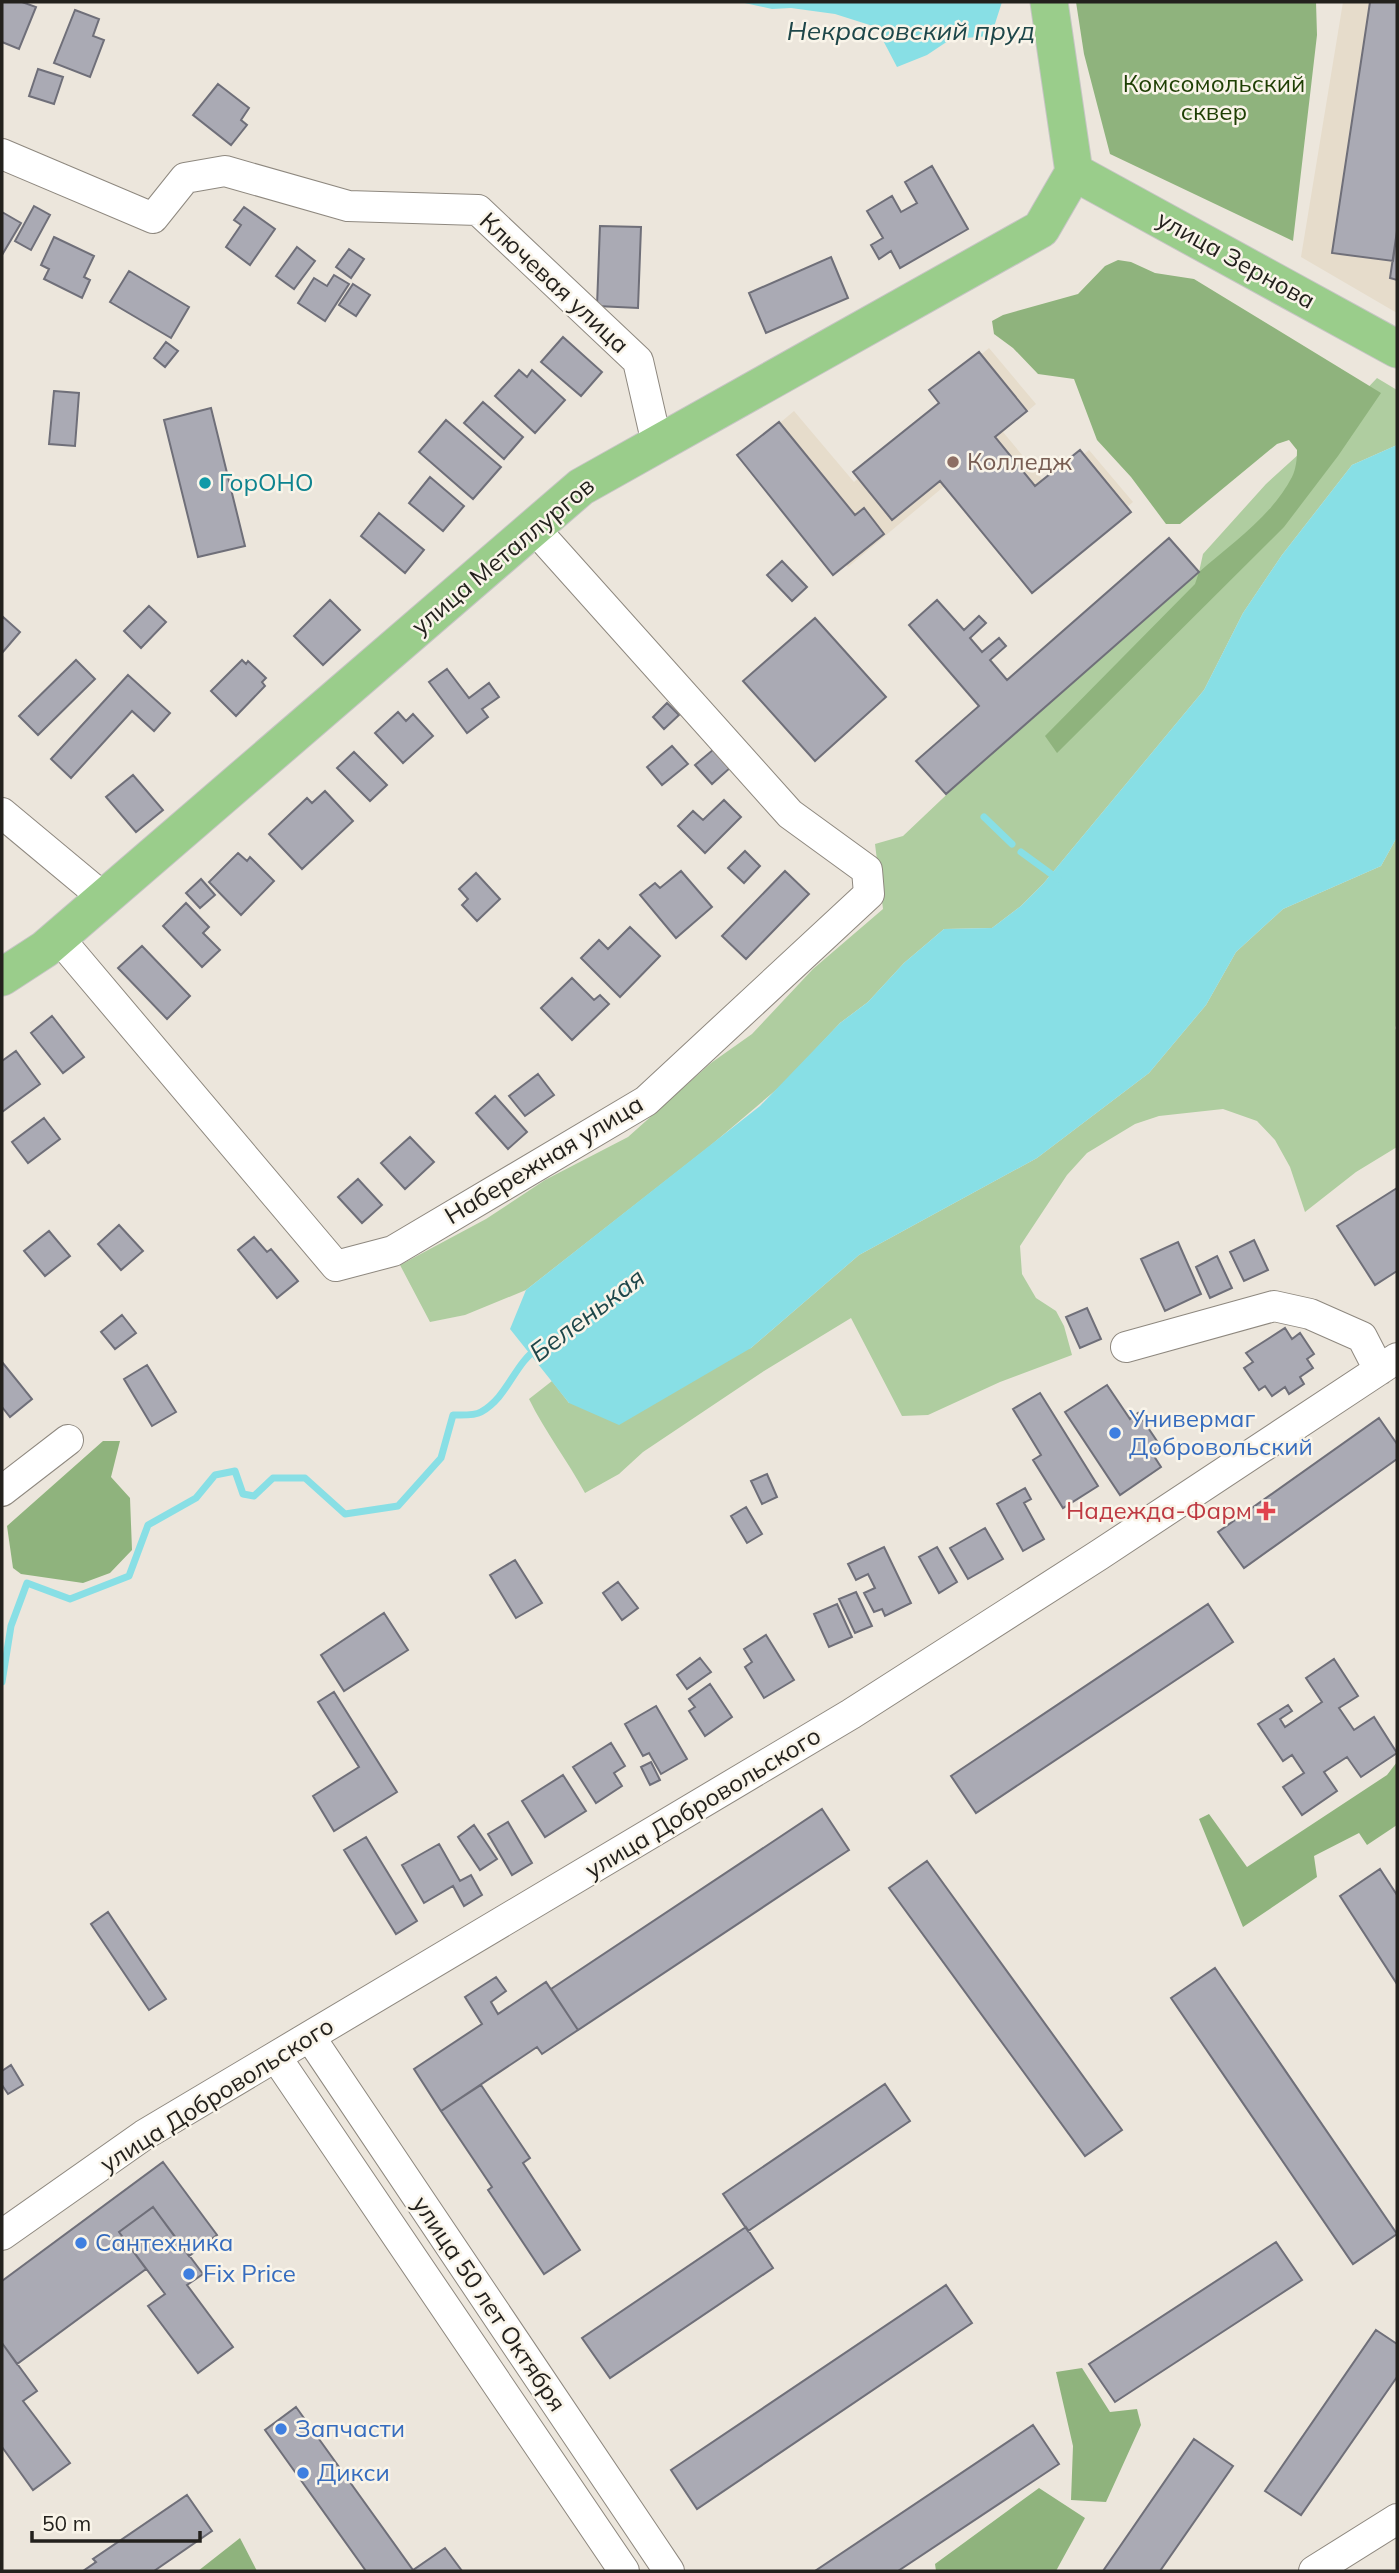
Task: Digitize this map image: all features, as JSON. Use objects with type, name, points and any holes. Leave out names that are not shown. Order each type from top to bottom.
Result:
[{"type":"main road","points":[[1049,2],[1074,172]]},
{"type":"main road","name":"улица Зернова","points":[[1074,172],[1397,349]]},
{"type":"main road","name":"улица Металлургов","points":[[2,977],[58,937],[581,487],[1041,229],[1074,172]]},
{"type":"street","name":"Ключевая улица","points":[[2,154],[153,218],[185,178],[225,171],[348,206],[478,210],[638,361],[657,444]]},
{"type":"street","name":"Набережная улица","points":[[58,937],[336,1266],[393,1251],[646,1101],[869,894],[867,870],[790,814],[533,527]]},
{"type":"street","points":[[2,813],[103,898]]},
{"type":"street","points":[[1126,1347],[1274,1306],[1310,1314],[1362,1337],[1388,1364]]},
{"type":"street","name":"улица Добровольского","points":[[2,2235],[144,2135],[851,1714],[1388,1364]]},
{"type":"street","points":[[2,1491],[68,1440]]},
{"type":"street","name":"улица 50 лет Октября","points":[[310,2037],[669,2571]]},
{"type":"street","name":"улица 50 лет Октября","points":[[276,2057],[624,2571]]},
{"type":"street","points":[[1314,2571],[1397,2519]]},
{"type":"shaded area","points":[[1343,2],[1397,2],[1397,313],[1301,257]]},
{"type":"shaded area","name":"Колледж","points":[[989,348],[1036,404],[1003,432],[1047,485],[1089,450],[1133,502],[1046,575],[960,473],[848,567],[749,449],[794,411],[854,482],[957,395],[947,383]]},
{"type":"green space","name":"Комсомольский сквер","points":[[1076,2],[1316,2],[1317,35],[1293,241],[1110,154],[1084,54]]},
{"type":"green space","points":[[1118,260],[1131,262],[1155,273],[1194,279],[1381,393],[1338,456],[1284,527],[1057,753],[1045,736],[1195,584],[1199,572],[1274,504],[1293,474],[1296,460],[1297,450],[1289,440],[1277,444],[1180,524],[1166,524],[1131,477],[1097,440],[1074,379],[1038,374],[1013,348],[994,334],[992,321],[1003,315],[1078,294],[1105,266]]},
{"type":"green space","points":[[1377,378],[1397,390],[1397,445],[1352,465],[1282,555],[1243,613],[1204,690],[1043,884],[1021,906],[992,928],[944,929],[904,963],[868,1002],[840,1023],[783,1084],[710,1146],[526,1290],[465,1315],[430,1322],[400,1265],[486,1219],[545,1180],[628,1137],[711,1063],[752,1034],[813,969],[883,909],[875,844],[903,836],[961,781],[1199,572],[1203,554],[1266,484],[1342,415]]},
{"type":"green space","points":[[1397,837],[1397,1147],[1356,1172],[1305,1212],[1290,1167],[1275,1140],[1257,1121],[1223,1109],[1159,1116],[1135,1124],[1087,1153],[1067,1175],[1020,1246],[1022,1274],[1036,1298],[1056,1311],[1064,1326],[1072,1355],[1000,1382],[928,1415],[902,1416],[851,1318],[764,1371],[643,1452],[619,1474],[585,1493],[529,1399],[552,1381],[569,1403],[751,1348],[859,1255],[1037,1158],[1149,1073],[1206,1005],[1236,952],[1283,909],[1381,866]]},
{"type":"green space","points":[[103,1441],[120,1441],[111,1477],[130,1498],[132,1550],[110,1573],[83,1583],[21,1574],[13,1568],[7,1526]]},
{"type":"green space","points":[[1397,1762],[1397,1825],[1367,1845],[1359,1833],[1314,1856],[1317,1877],[1243,1927],[1199,1819],[1209,1814],[1247,1867],[1387,1775]]},
{"type":"green space","points":[[1082,2368],[1110,2412],[1137,2409],[1141,2425],[1106,2502],[1071,2500],[1073,2446],[1056,2372]]},
{"type":"green space","points":[[1039,2488],[1085,2518],[1056,2571],[936,2571],[935,2564]]},
{"type":"green space","points":[[240,2538],[257,2571],[198,2571]]},
{"type":"water","name":"Некрасовский пруд","points":[[740,2],[1002,2],[991,36],[951,39],[927,55],[897,67],[876,27],[835,14],[791,8],[772,9]]},
{"type":"water","points":[[1397,445],[1397,837],[1381,866],[1283,909],[1236,952],[1206,1005],[1149,1073],[1037,1158],[859,1255],[751,1348],[619,1425],[569,1403],[510,1329],[526,1290],[760,1106],[840,1023],[868,1002],[904,963],[944,929],[992,928],[1021,906],[1043,884],[1204,690],[1243,613],[1282,555],[1352,465]]},
{"type":"building","points":[[2,2],[22,2],[36,7],[19,49],[2,42]]},
{"type":"building","points":[[1370,2],[1397,2],[1397,231],[1393,261],[1332,253]]},
{"type":"building","points":[[75,10],[99,19],[93,36],[104,40],[90,77],[54,63]]},
{"type":"building","points":[[38,69],[63,77],[54,104],[29,96]]},
{"type":"building","points":[[218,84],[249,108],[241,120],[247,125],[231,145],[193,115]]},
{"type":"building","points":[[932,166],[968,229],[900,268],[891,251],[879,259],[871,245],[883,238],[867,211],[892,196],[901,212],[917,203],[905,182]]},
{"type":"building","points":[[34,206],[50,215],[31,250],[15,241]]},
{"type":"building","points":[[244,207],[275,229],[250,265],[226,247],[241,225],[234,220]]},
{"type":"building","points":[[2,212],[21,223],[2,255]]},
{"type":"building","points":[[600,226],[641,227],[638,308],[597,306]]},
{"type":"building","points":[[1397,231],[1397,280],[1390,278]]},
{"type":"building","points":[[54,237],[94,256],[84,277],[90,280],[82,298],[44,279],[49,269],[41,265]]},
{"type":"building","points":[[297,247],[315,261],[294,289],[276,276]]},
{"type":"building","points":[[349,249],[364,259],[351,278],[336,267]]},
{"type":"building","points":[[831,257],[848,298],[766,333],[749,293]]},
{"type":"building","points":[[129,271],[189,307],[171,338],[110,302]]},
{"type":"building","points":[[334,275],[349,284],[325,321],[298,303],[314,278],[327,286]]},
{"type":"building","points":[[353,284],[370,295],[356,316],[339,305]]},
{"type":"building","points":[[563,337],[602,372],[581,396],[541,362]]},
{"type":"building","points":[[166,342],[178,351],[165,367],[154,358]]},
{"type":"building","name":"Колледж","points":[[979,352],[1027,411],[995,437],[1035,486],[1080,450],[1131,512],[1032,593],[940,481],[892,520],[853,472],[939,403],[929,390]]},
{"type":"building","points":[[519,370],[527,377],[532,370],[565,400],[535,433],[495,396]]},
{"type":"building","points":[[54,391],[79,393],[75,446],[49,444]]},
{"type":"building","points":[[483,402],[523,437],[504,459],[464,423]]},
{"type":"building","name":"ГорОНО","points":[[211,408],[245,546],[198,557],[164,420]]},
{"type":"building","points":[[446,420],[501,467],[473,499],[419,452]]},
{"type":"building","points":[[779,422],[855,515],[864,508],[884,534],[833,575],[737,455]]},
{"type":"building","points":[[430,477],[464,506],[443,531],[409,503]]},
{"type":"building","points":[[379,513],[424,550],[405,573],[361,536]]},
{"type":"building","points":[[1169,538],[1199,572],[946,794],[916,761],[979,706],[909,625],[937,600],[964,630],[979,616],[986,623],[970,638],[982,652],[999,638],[1006,646],[990,660],[1007,680]]},
{"type":"building","points":[[782,561],[807,587],[792,601],[767,575]]},
{"type":"building","points":[[330,600],[360,630],[323,665],[294,636]]},
{"type":"building","points":[[149,606],[166,622],[141,648],[124,631]]},
{"type":"building","points":[[2,616],[20,632],[2,653]]},
{"type":"building","points":[[815,618],[886,697],[815,761],[743,681]]},
{"type":"building","points":[[76,660],[95,679],[38,735],[19,716]]},
{"type":"building","points":[[242,660],[246,664],[248,661],[266,678],[262,682],[265,686],[236,716],[211,691]]},
{"type":"building","points":[[447,669],[469,698],[489,683],[499,697],[482,709],[488,717],[467,733],[429,682]]},
{"type":"building","points":[[128,675],[170,713],[154,731],[132,711],[71,778],[51,759]]},
{"type":"building","points":[[667,703],[679,715],[664,729],[653,717]]},
{"type":"building","points":[[398,712],[406,721],[413,714],[433,736],[403,763],[375,733]]},
{"type":"building","points":[[672,746],[688,764],[662,785],[647,767]]},
{"type":"building","points":[[714,749],[731,767],[712,784],[695,765]]},
{"type":"building","points":[[354,752],[387,785],[370,801],[337,768]]},
{"type":"building","points":[[133,775],[163,810],[136,832],[106,797]]},
{"type":"building","points":[[325,791],[353,821],[302,869],[269,834],[307,798],[312,803]]},
{"type":"building","points":[[724,800],[741,817],[705,853],[678,826],[693,811],[703,820]]},
{"type":"building","points":[[745,851],[760,866],[744,883],[728,868]]},
{"type":"building","points":[[238,853],[247,861],[250,857],[274,881],[241,915],[209,882]]},
{"type":"building","points":[[681,871],[712,907],[676,938],[640,895],[655,883],[660,888]]},
{"type":"building","points":[[785,871],[809,894],[746,959],[722,936]]},
{"type":"building","points":[[476,873],[500,899],[477,921],[462,905],[468,899],[459,889]]},
{"type":"building","points":[[201,879],[215,895],[200,908],[186,893]]},
{"type":"building","points":[[186,903],[209,927],[203,933],[220,950],[202,967],[163,926]]},
{"type":"building","points":[[630,927],[660,956],[620,997],[581,958],[599,940],[608,949]]},
{"type":"building","points":[[142,946],[190,996],[167,1019],[118,968]]},
{"type":"building","points":[[572,978],[594,1000],[600,995],[609,1004],[572,1040],[541,1008]]},
{"type":"building","points":[[52,1016],[84,1057],[63,1073],[31,1033]]},
{"type":"building","points":[[16,1051],[40,1084],[2,1112],[2,1061]]},
{"type":"building","points":[[538,1074],[554,1095],[525,1116],[509,1096]]},
{"type":"building","points":[[495,1096],[527,1132],[508,1149],[476,1113]]},
{"type":"building","points":[[44,1118],[60,1139],[28,1163],[12,1142]]},
{"type":"building","points":[[410,1137],[434,1162],[405,1189],[381,1163]]},
{"type":"building","points":[[358,1179],[382,1205],[362,1223],[338,1197]]},
{"type":"building","points":[[1397,1188],[1397,1271],[1375,1285],[1337,1226]]},
{"type":"building","points":[[119,1225],[143,1251],[121,1270],[98,1244]]},
{"type":"building","points":[[49,1231],[70,1256],[45,1276],[24,1251]]},
{"type":"building","points":[[254,1237],[267,1252],[271,1249],[298,1281],[277,1298],[238,1250]]},
{"type":"building","points":[[1254,1240],[1268,1270],[1244,1281],[1230,1252]]},
{"type":"building","points":[[1178,1242],[1201,1294],[1165,1311],[1141,1259]]},
{"type":"building","points":[[1217,1256],[1232,1288],[1210,1298],[1196,1267]]},
{"type":"building","points":[[1087,1308],[1101,1339],[1080,1348],[1066,1317]]},
{"type":"building","points":[[122,1315],[136,1333],[115,1349],[101,1332]]},
{"type":"building","points":[[1285,1328],[1292,1339],[1300,1333],[1314,1354],[1307,1359],[1313,1368],[1300,1377],[1304,1384],[1289,1394],[1285,1387],[1272,1396],[1265,1386],[1259,1390],[1244,1368],[1253,1362],[1246,1353]]},
{"type":"building","points":[[2,1362],[32,1399],[10,1417],[2,1407]]},
{"type":"building","points":[[147,1365],[176,1412],[152,1426],[124,1379]]},
{"type":"building","name":"Универмаг Добровольский","points":[[1107,1385],[1130,1419],[1138,1413],[1161,1447],[1152,1453],[1161,1467],[1120,1495],[1065,1412]]},
{"type":"building","points":[[1040,1393],[1098,1486],[1063,1508],[1033,1460],[1041,1455],[1013,1409]]},
{"type":"building","points":[[1379,1418],[1397,1444],[1397,1459],[1244,1568],[1218,1532]]},
{"type":"building","points":[[767,1474],[777,1497],[762,1504],[751,1481]]},
{"type":"building","points":[[1025,1488],[1031,1499],[1024,1503],[1044,1539],[1023,1551],[997,1504]]},
{"type":"building","points":[[746,1507],[762,1534],[747,1543],[731,1516]]},
{"type":"building","points":[[985,1528],[1003,1559],[968,1579],[950,1548]]},
{"type":"building","points":[[884,1547],[911,1603],[885,1616],[882,1609],[874,1612],[864,1593],[875,1588],[868,1574],[856,1580],[848,1564]]},
{"type":"building","points":[[937,1547],[957,1582],[939,1593],[919,1557]]},
{"type":"building","points":[[515,1560],[542,1603],[516,1618],[490,1575]]},
{"type":"building","points":[[618,1582],[638,1608],[622,1620],[603,1593]]},
{"type":"building","points":[[856,1592],[872,1626],[855,1633],[839,1599]]},
{"type":"building","points":[[837,1604],[852,1637],[829,1647],[814,1614]]},
{"type":"building","points":[[1208,1604],[1233,1642],[976,1813],[951,1776]]},
{"type":"building","points":[[384,1613],[408,1650],[344,1691],[321,1655]]},
{"type":"building","points":[[766,1635],[794,1680],[764,1698],[745,1667],[752,1662],[744,1649]]},
{"type":"building","points":[[700,1658],[711,1672],[687,1689],[677,1675]]},
{"type":"building","points":[[1334,1659],[1358,1696],[1339,1708],[1354,1730],[1374,1717],[1397,1753],[1361,1777],[1347,1757],[1324,1772],[1337,1791],[1302,1815],[1283,1787],[1304,1773],[1292,1755],[1283,1761],[1258,1724],[1288,1705],[1292,1711],[1280,1719],[1285,1727],[1322,1702],[1306,1678]]},
{"type":"building","points":[[710,1684],[732,1717],[705,1736],[689,1711],[695,1707],[689,1699]]},
{"type":"building","points":[[334,1692],[397,1792],[334,1831],[313,1796],[359,1767],[318,1702]]},
{"type":"building","points":[[656,1706],[687,1759],[661,1774],[649,1753],[643,1756],[625,1724]]},
{"type":"building","points":[[611,1743],[625,1766],[614,1773],[622,1786],[596,1803],[573,1767]]},
{"type":"building","points":[[651,1762],[660,1780],[650,1785],[641,1767]]},
{"type":"building","points":[[563,1775],[586,1811],[545,1837],[522,1801]]},
{"type":"building","points":[[822,1809],[849,1850],[578,2030],[551,1989]]},
{"type":"building","points":[[508,1822],[532,1863],[512,1875],[488,1834]]},
{"type":"building","points":[[474,1825],[497,1859],[480,1870],[458,1837]]},
{"type":"building","points":[[366,1837],[417,1921],[396,1934],[344,1850]]},
{"type":"building","points":[[439,1844],[460,1881],[471,1875],[482,1895],[464,1906],[453,1886],[424,1903],[402,1865]]},
{"type":"building","points":[[927,1861],[1122,2130],[1085,2156],[889,1888]]},
{"type":"building","points":[[1380,1869],[1397,1895],[1397,1984],[1340,1896]]},
{"type":"building","points":[[108,1912],[166,1999],[149,2010],[91,1924]]},
{"type":"building","points":[[1215,1968],[1397,2234],[1353,2264],[1171,1998]]},
{"type":"building","points":[[496,1977],[506,1991],[491,2002],[498,2014],[546,1982],[578,2030],[542,2054],[537,2047],[441,2111],[414,2069],[482,2024],[465,1997]]},
{"type":"building","points":[[11,2065],[23,2085],[8,2094],[2,2085],[2,2071]]},
{"type":"building","points":[[885,2084],[910,2121],[748,2231],[723,2194]]},
{"type":"building","points":[[481,2085],[530,2158],[523,2163],[580,2250],[544,2274],[488,2190],[492,2187],[441,2111]]},
{"type":"building","points":[[163,2162],[217,2235],[189,2256],[153,2207],[119,2232],[146,2269],[17,2364],[2,2343],[2,2281]]},
{"type":"building","points":[[153,2207],[203,2274],[187,2285],[233,2347],[198,2373],[148,2306],[165,2294],[119,2232]]},
{"type":"building","points":[[746,2227],[773,2268],[610,2378],[582,2338]]},
{"type":"building","points":[[1276,2242],[1302,2280],[1115,2402],[1089,2364]]},
{"type":"building","points":[[946,2285],[972,2323],[697,2509],[671,2470]]},
{"type":"building","points":[[1376,2330],[1397,2344],[1397,2377],[1301,2515],[1265,2491]]},
{"type":"building","points":[[2,2343],[37,2391],[23,2401],[70,2463],[33,2490],[2,2447]]},
{"type":"building","points":[[296,2407],[413,2570],[445,2548],[462,2571],[366,2571],[265,2430]]},
{"type":"building","points":[[1033,2425],[1059,2464],[898,2571],[815,2571]]},
{"type":"building","points":[[1194,2439],[1233,2466],[1160,2571],[1103,2571]]},
{"type":"building","points":[[187,2495],[212,2531],[154,2571],[83,2571],[96,2562],[93,2559]]},
{"type":"waterway","points":[[984,817],[1012,844]]},
{"type":"waterway","points":[[1021,852],[1058,879]]},
{"type":"waterway","name":"Беленькая","points":[[2,1682],[11,1626],[27,1583],[70,1599],[129,1576],[148,1525],[196,1498],[215,1475],[235,1471],[243,1494],[254,1496],[273,1478],[305,1478],[345,1514],[398,1506],[441,1458],[453,1415],[475,1414],[490,1406],[538,1348]]},
{"type":"place","name":"Колледж","points":[[953,462]]},
{"type":"place","name":"ГорОНО","points":[[205,483]]},
{"type":"place","name":"Универмаг Добровольский","points":[[1115,1433]]},
{"type":"place","name":"Надежда-Фарм","points":[[1266,1511]]},
{"type":"place","name":"Сантехника","points":[[81,2243]]},
{"type":"place","name":"Fix Price","points":[[189,2274]]},
{"type":"place","name":"Запчасти","points":[[281,2429]]},
{"type":"place","name":"Дикси","points":[[303,2473]]}]
